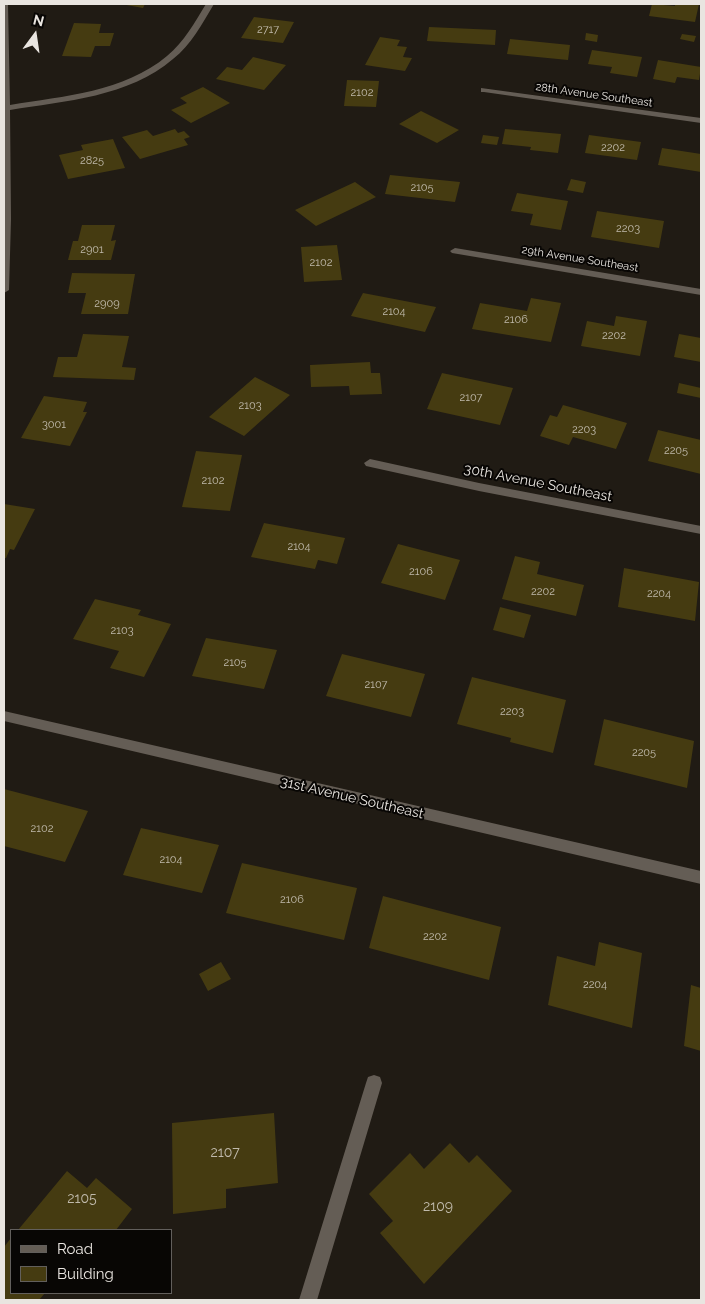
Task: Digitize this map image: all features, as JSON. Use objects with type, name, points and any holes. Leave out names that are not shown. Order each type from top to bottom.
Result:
[{"type":"street","points":[[6,108],[102,91],[128,83],[166,61],[187,41],[210,4]]},
{"type":"street","points":[[4,6],[6,108],[6,256],[4,290]]},
{"type":"street","name":"28th Avenue Southeast","points":[[484,90],[701,121]]},
{"type":"street","name":"29th Avenue Southeast","points":[[455,251],[701,292]]},
{"type":"street","name":"30th Avenue Southeast","points":[[370,463],[479,487],[701,530]]},
{"type":"street","name":"31st Avenue Southeast","points":[[4,716],[701,878]]},
{"type":"street","points":[[308,1300],[374,1083]]},
{"type":"building","points":[[121,4],[145,4],[143,8]]},
{"type":"building","points":[[652,4],[675,6],[675,4],[699,4],[695,22],[649,16]]},
{"type":"building","points":[[254,17],[294,22],[283,43],[241,38]]},
{"type":"building","points":[[74,23],[101,24],[99,33],[114,33],[110,46],[95,46],[91,57],[62,56]]},
{"type":"building","points":[[429,27],[496,30],[495,45],[427,41]]},
{"type":"building","points":[[586,33],[598,35],[597,42],[585,40]]},
{"type":"building","points":[[682,34],[696,36],[694,42],[680,39]]},
{"type":"building","points":[[380,37],[400,40],[397,46],[407,47],[403,57],[412,58],[405,71],[365,65]]},
{"type":"building","points":[[510,39],[570,45],[568,60],[507,54]]},
{"type":"building","points":[[592,50],[642,57],[637,77],[610,73],[612,67],[588,64]]},
{"type":"building","points":[[253,57],[286,65],[264,90],[216,79],[227,67],[242,70]]},
{"type":"building","points":[[658,60],[701,67],[699,80],[677,77],[675,83],[653,79]]},
{"type":"building","points":[[347,80],[379,81],[376,107],[344,106]]},
{"type":"building","points":[[203,87],[230,103],[191,123],[171,110],[187,103],[180,98]]},
{"type":"building","points":[[421,111],[459,130],[437,143],[399,124]]},
{"type":"building","points":[[175,129],[178,133],[184,131],[190,137],[184,139],[188,145],[140,159],[122,137],[147,130],[153,136]]},
{"type":"building","points":[[505,129],[561,134],[558,153],[530,150],[531,147],[502,144]]},
{"type":"building","points":[[483,135],[499,137],[497,145],[481,143]]},
{"type":"building","points":[[589,135],[641,142],[637,160],[585,153]]},
{"type":"building","points":[[113,139],[125,168],[68,179],[59,155],[83,150],[81,145]]},
{"type":"building","points":[[662,148],[701,154],[701,172],[658,165]]},
{"type":"building","points":[[390,175],[460,182],[455,202],[385,194]]},
{"type":"building","points":[[571,179],[586,182],[583,193],[567,190]]},
{"type":"building","points":[[355,182],[376,197],[316,226],[295,210]]},
{"type":"building","points":[[517,193],[568,201],[561,230],[530,225],[533,214],[511,211]]},
{"type":"building","points":[[597,211],[664,221],[659,248],[591,237]]},
{"type":"building","points":[[82,225],[115,225],[111,241],[116,240],[111,260],[68,260],[73,241],[78,241]]},
{"type":"building","points":[[337,245],[342,280],[304,282],[301,247]]},
{"type":"building","points":[[72,273],[135,274],[128,314],[81,314],[86,293],[68,293]]},
{"type":"building","points":[[363,293],[436,307],[425,332],[351,316]]},
{"type":"building","points":[[531,298],[561,303],[551,342],[472,329],[480,303],[527,311]]},
{"type":"building","points":[[616,316],[647,321],[640,356],[581,346],[587,321],[614,326]]},
{"type":"building","points":[[83,334],[129,336],[122,367],[136,368],[134,380],[53,377],[58,357],[77,357]]},
{"type":"building","points":[[679,334],[701,338],[701,362],[674,357]]},
{"type":"building","points":[[370,362],[371,373],[380,373],[382,394],[350,395],[349,386],[311,387],[310,365]]},
{"type":"building","points":[[442,373],[513,388],[500,425],[427,409]]},
{"type":"building","points":[[255,377],[290,395],[244,436],[209,417]]},
{"type":"building","points":[[679,383],[701,388],[701,398],[677,393]]},
{"type":"building","points":[[44,396],[87,402],[83,412],[87,412],[70,446],[21,438]]},
{"type":"building","points":[[563,405],[627,423],[616,449],[573,437],[569,445],[540,436],[550,415],[557,417]]},
{"type":"building","points":[[658,430],[701,440],[701,474],[648,461]]},
{"type":"building","points":[[196,451],[242,455],[230,511],[182,507]]},
{"type":"building","points":[[4,504],[35,509],[14,550],[10,549],[6,558],[4,558]]},
{"type":"building","points":[[264,523],[345,538],[337,564],[318,560],[315,569],[251,557]]},
{"type":"building","points":[[398,544],[460,560],[445,600],[381,583]]},
{"type":"building","points":[[515,556],[540,562],[537,574],[584,585],[576,616],[502,599]]},
{"type":"building","points":[[624,568],[699,582],[695,621],[618,607]]},
{"type":"building","points":[[95,599],[141,610],[138,615],[171,624],[144,677],[110,668],[119,651],[73,639]]},
{"type":"building","points":[[500,607],[531,615],[524,638],[493,630]]},
{"type":"building","points":[[206,638],[277,650],[264,689],[192,676]]},
{"type":"building","points":[[342,654],[425,674],[411,717],[326,696]]},
{"type":"building","points":[[472,677],[566,700],[553,753],[510,742],[511,738],[457,724]]},
{"type":"building","points":[[604,719],[694,741],[687,788],[594,765]]},
{"type":"building","points":[[4,789],[88,811],[65,862],[4,846]]},
{"type":"building","points":[[141,828],[219,845],[202,893],[123,875]]},
{"type":"building","points":[[242,863],[357,888],[344,940],[226,913]]},
{"type":"building","points":[[383,896],[501,927],[489,980],[369,948]]},
{"type":"building","points":[[599,942],[642,953],[632,1028],[548,1005],[557,956],[595,966]]},
{"type":"building","points":[[221,962],[231,979],[208,991],[199,974]]},
{"type":"building","points":[[691,985],[701,988],[701,1051],[684,1046]]},
{"type":"building","points":[[274,1113],[278,1183],[226,1189],[226,1208],[173,1214],[172,1123]]},
{"type":"building","points":[[450,1143],[469,1163],[477,1155],[512,1191],[424,1284],[380,1233],[393,1221],[369,1194],[410,1153],[424,1169]]},
{"type":"building","points":[[67,1171],[87,1188],[96,1178],[132,1209],[117,1229],[19,1229]]},
{"type":"building","points":[[10,1239],[10,1294],[44,1294],[39,1300],[4,1300],[4,1247]]}]
